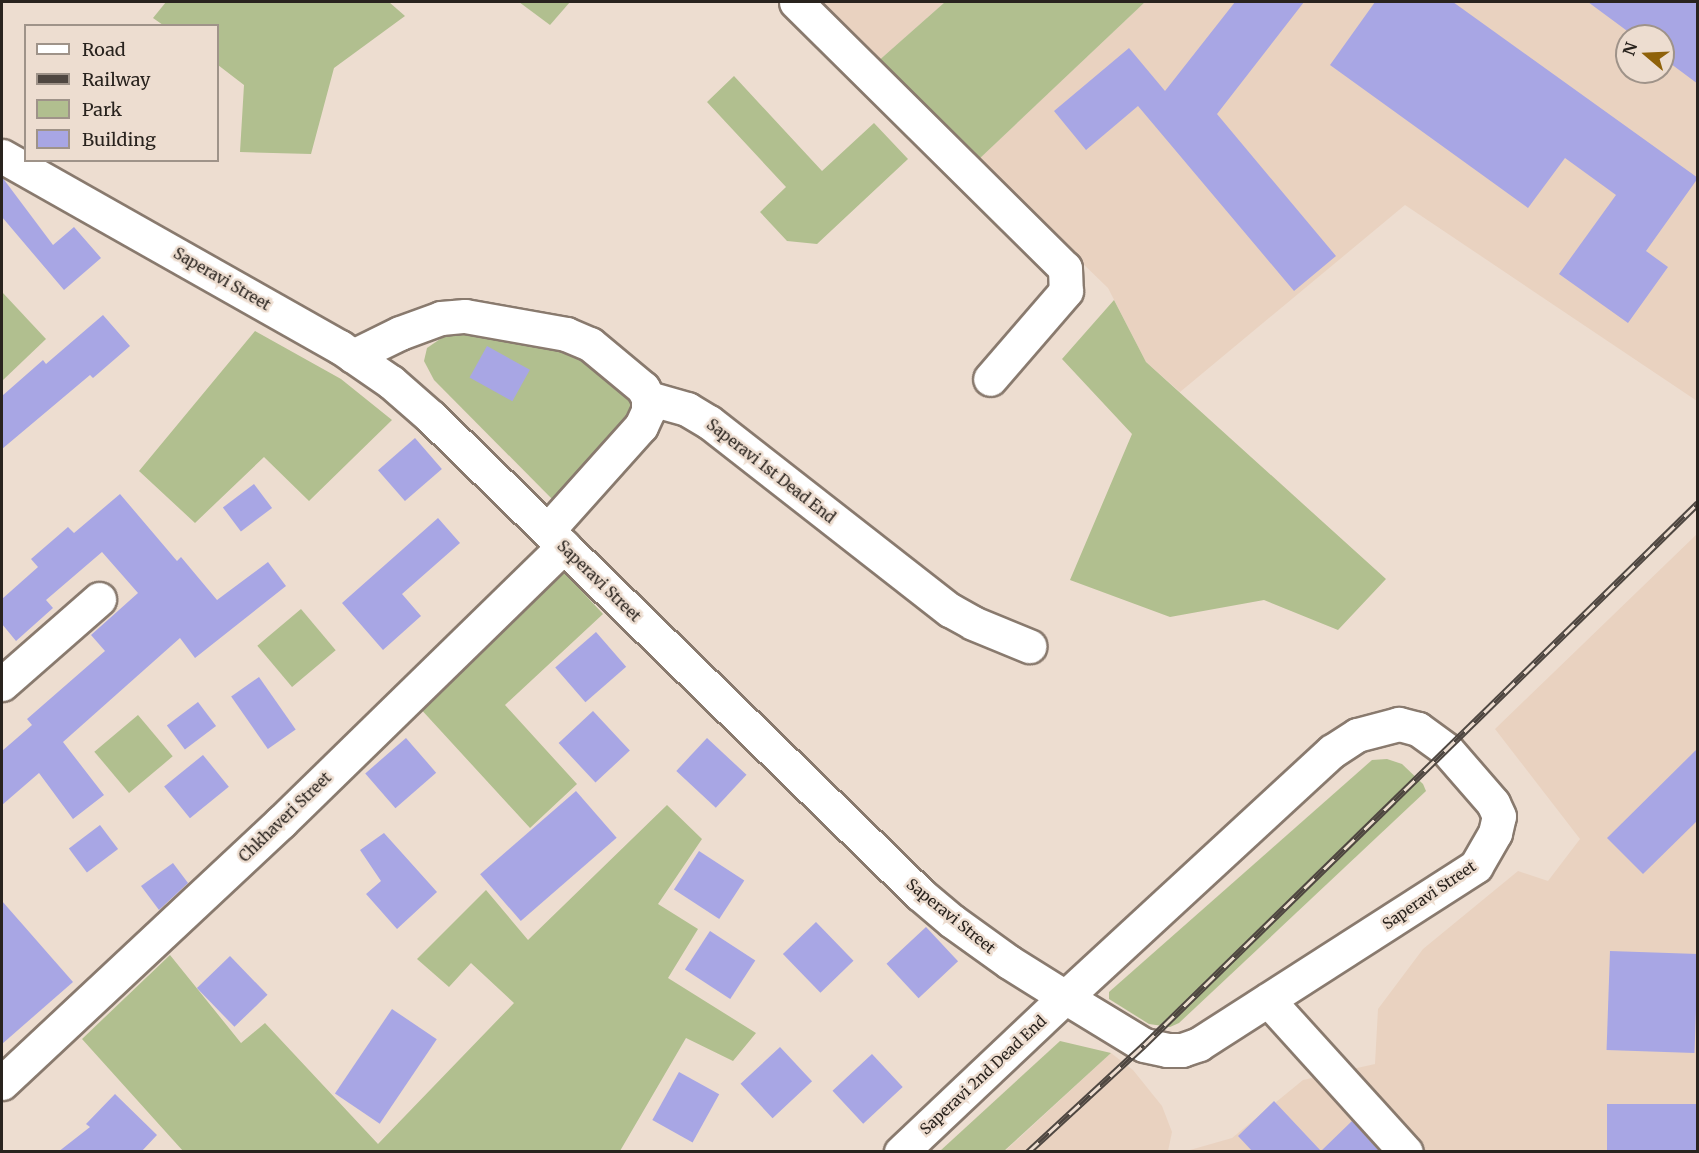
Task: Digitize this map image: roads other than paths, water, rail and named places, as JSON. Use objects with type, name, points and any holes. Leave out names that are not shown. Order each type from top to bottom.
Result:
[{"type":"street","points":[[796,2],[1065,268],[1066,291],[990,379]]},
{"type":"street","name":"Saperavi Street","points":[[2,156],[353,356],[391,382],[431,417],[920,894],[952,921],[1009,962],[1065,998],[1144,1045],[1167,1050],[1182,1050],[1200,1044],[1476,867],[1495,833],[1499,816],[1493,803],[1447,750],[1418,729],[1399,724],[1380,727],[1358,735],[1332,752],[1065,998]]},
{"type":"street","points":[[353,356],[400,333],[441,318],[465,316],[566,334],[590,344],[643,388],[648,398],[648,411],[641,426],[556,538]]},
{"type":"street","name":"Saperavi 1st Dead End","points":[[648,398],[687,409],[709,422],[950,610],[973,623],[1029,646]]},
{"type":"street","name":"Chkhaveri Street","points":[[2,1083],[281,822],[556,538]]},
{"type":"street","points":[[2,684],[99,599]]},
{"type":"street","name":"Saperavi 2nd Dead End","points":[[901,1152],[1065,998]]},
{"type":"street","points":[[1268,1000],[1406,1152]]},
{"type":"railway","points":[[1028,1152],[1144,1045],[1698,503]]}]
